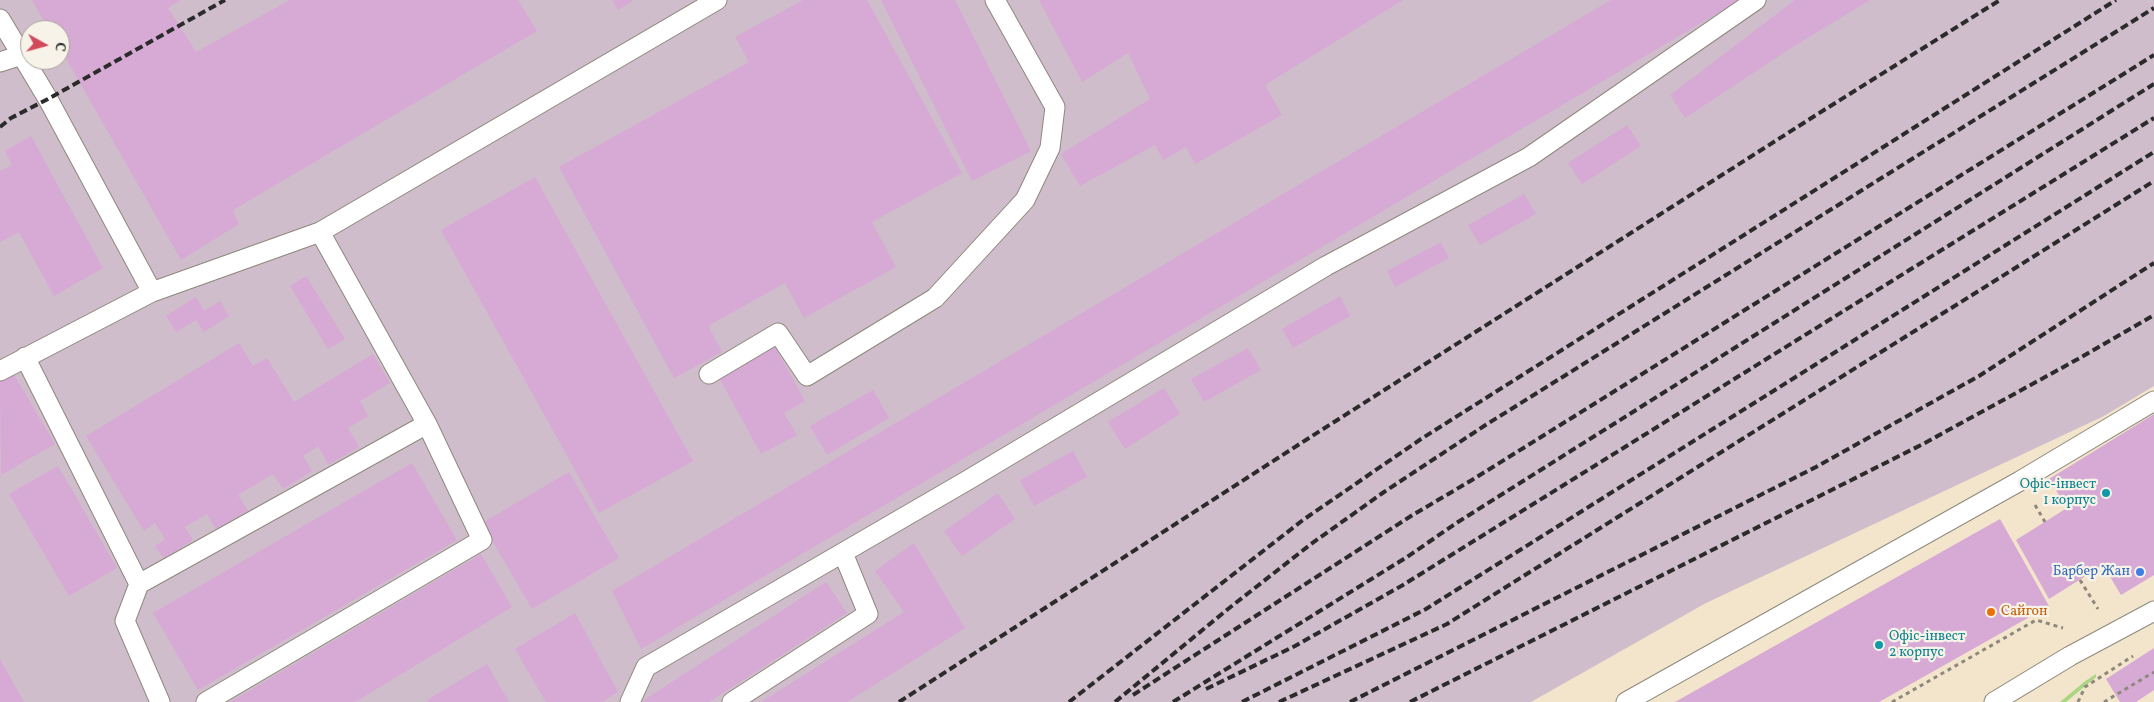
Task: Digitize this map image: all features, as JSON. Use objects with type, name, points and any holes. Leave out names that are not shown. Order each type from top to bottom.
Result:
[{"type":"lane","points":[[0,371],[152,292],[320,232],[717,0]]},
{"type":"lane","points":[[709,374],[778,333],[807,376],[935,298],[1025,200],[1050,148],[1055,107],[995,0]]},
{"type":"lane","points":[[630,702],[646,667],[843,553],[1326,266],[1529,157],[1756,0]]},
{"type":"lane","points":[[0,19],[20,53]]},
{"type":"lane","points":[[0,62],[20,57]]},
{"type":"lane","points":[[30,70],[152,292]]},
{"type":"lane","points":[[206,702],[482,540],[427,424],[320,232]]},
{"type":"lane","points":[[25,358],[139,584]]},
{"type":"lane","points":[[1626,702],[2020,481],[2154,401]]},
{"type":"lane","points":[[160,702],[125,621],[139,584],[427,424]]},
{"type":"lane","points":[[732,702],[868,614],[843,553]]},
{"type":"lane","points":[[1994,702],[2070,656],[2154,611]]},
{"type":"path","points":[[2080,580],[2101,614]]},
{"type":"path","points":[[1892,702],[2036,620],[2070,630]]},
{"type":"path","points":[[2078,702],[2085,688],[2139,652]]},
{"type":"path","points":[[2104,702],[2154,672]]},
{"type":"shaded area","points":[[0,0],[2154,0],[2154,386],[2104,416],[1706,603],[1531,702],[0,702]]},
{"type":"green space","points":[[2096,674],[2096,677],[2066,702],[2060,702],[2084,682]]},
{"type":"building","points":[[32,0],[181,0],[168,8],[196,52],[290,0],[518,0],[537,31],[233,210],[239,224],[181,260],[70,66],[70,20],[43,20]]},
{"type":"building","points":[[612,0],[634,0],[618,10]]},
{"type":"building","points":[[803,0],[867,0],[962,173],[872,222],[896,267],[804,318],[785,283],[708,326],[722,352],[674,378],[559,167],[749,62],[735,37]]},
{"type":"building","points":[[881,0],[955,0],[1031,151],[972,181]]},
{"type":"building","points":[[1039,0],[1403,0],[1265,85],[1282,115],[1195,164],[1186,147],[1163,160],[1155,145],[1080,186],[1061,154],[1150,99],[1128,53],[1082,82]]},
{"type":"building","points":[[1611,0],[1740,0],[641,649],[612,591]]},
{"type":"building","points":[[1795,0],[1870,0],[1791,48],[1685,118],[1670,95]]},
{"type":"building","points":[[1627,125],[1641,146],[1582,184],[1568,163]]},
{"type":"building","points":[[31,136],[103,268],[54,296],[19,232],[0,242],[0,171],[12,165],[5,151]]},
{"type":"building","points":[[535,177],[693,461],[599,513],[441,230]]},
{"type":"building","points":[[1524,194],[1536,214],[1480,245],[1468,225]]},
{"type":"building","points":[[1441,242],[1449,258],[1395,287],[1387,271]]},
{"type":"building","points":[[306,276],[345,339],[328,349],[290,286]]},
{"type":"building","points":[[1340,296],[1350,316],[1293,348],[1282,329]]},
{"type":"building","points":[[196,297],[204,311],[220,301],[229,316],[204,332],[196,320],[176,332],[166,316]]},
{"type":"building","points":[[239,343],[253,366],[267,358],[294,402],[373,354],[390,383],[360,401],[368,416],[348,428],[359,447],[329,465],[318,446],[303,456],[312,471],[283,489],[273,474],[238,495],[248,511],[216,529],[207,514],[185,527],[193,540],[164,559],[155,546],[165,539],[155,523],[144,531],[86,436]]},
{"type":"building","points":[[774,345],[805,401],[784,413],[797,435],[761,454],[718,376]]},
{"type":"building","points":[[1248,348],[1261,370],[1204,402],[1191,379]]},
{"type":"building","points":[[13,373],[55,444],[1,475],[0,381]]},
{"type":"building","points":[[1164,388],[1180,414],[1125,449],[1108,422]]},
{"type":"building","points":[[873,390],[889,418],[827,455],[810,426]]},
{"type":"building","name":"Офіс-інвест 1 корпус","points":[[2154,414],[2154,575],[2121,595],[2103,565],[2049,599],[2016,540],[2067,508],[2049,479]]},
{"type":"building","points":[[1073,451],[1087,477],[1034,506],[1020,480]]},
{"type":"building","points":[[412,463],[457,540],[198,690],[153,613]]},
{"type":"building","points":[[58,466],[117,568],[69,596],[9,494]]},
{"type":"building","points":[[569,472],[619,558],[532,609],[482,523]]},
{"type":"building","points":[[998,493],[1015,519],[962,556],[944,531]]},
{"type":"building","name":"Офіс-інвест 2 корпус","points":[[2000,519],[2049,606],[1879,702],[1675,702]]},
{"type":"building","points":[[914,543],[965,628],[847,702],[761,702],[904,612],[875,571]]},
{"type":"building","points":[[481,554],[512,607],[355,702],[230,702]]},
{"type":"building","points":[[826,582],[847,613],[709,702],[641,702]]},
{"type":"building","points":[[575,613],[618,692],[602,702],[546,702],[515,649]]},
{"type":"building","points":[[2154,648],[2154,690],[2136,702],[2120,702],[2106,679]]},
{"type":"building","points":[[0,659],[24,702],[0,702]]},
{"type":"building","points":[[487,664],[509,702],[429,702],[427,700]]},
{"type":"railway","points":[[0,127],[11,118],[225,0]]},
{"type":"railway","points":[[899,702],[1309,438],[2000,0]]},
{"type":"railway","points":[[1069,702],[1303,520],[1421,439],[2116,0]]},
{"type":"railway","points":[[1115,702],[1311,544],[1384,492],[1484,426],[2154,8]]},
{"type":"railway","points":[[1133,695],[1411,516],[1472,480],[2154,55]]},
{"type":"railway","points":[[1173,702],[1407,557],[1458,522],[2154,84]]},
{"type":"railway","points":[[1206,689],[1295,646],[1403,585],[2154,118]]},
{"type":"railway","points":[[1242,702],[1426,609],[2154,152]]},
{"type":"railway","points":[[1279,702],[1447,624],[2154,181]]},
{"type":"railway","points":[[1350,702],[1816,467],[1979,376],[2154,263]]},
{"type":"railway","points":[[1410,702],[1923,444],[2154,315]]},
{"type":"place","name":"Офіс-інвест 1 корпус","points":[[2106,493]]},
{"type":"place","name":"Барбер Жан","points":[[2140,572]]},
{"type":"place","name":"Сайгон","points":[[1991,612]]},
{"type":"place","name":"Офіс-інвест 2 корпус","points":[[1879,645]]}]
